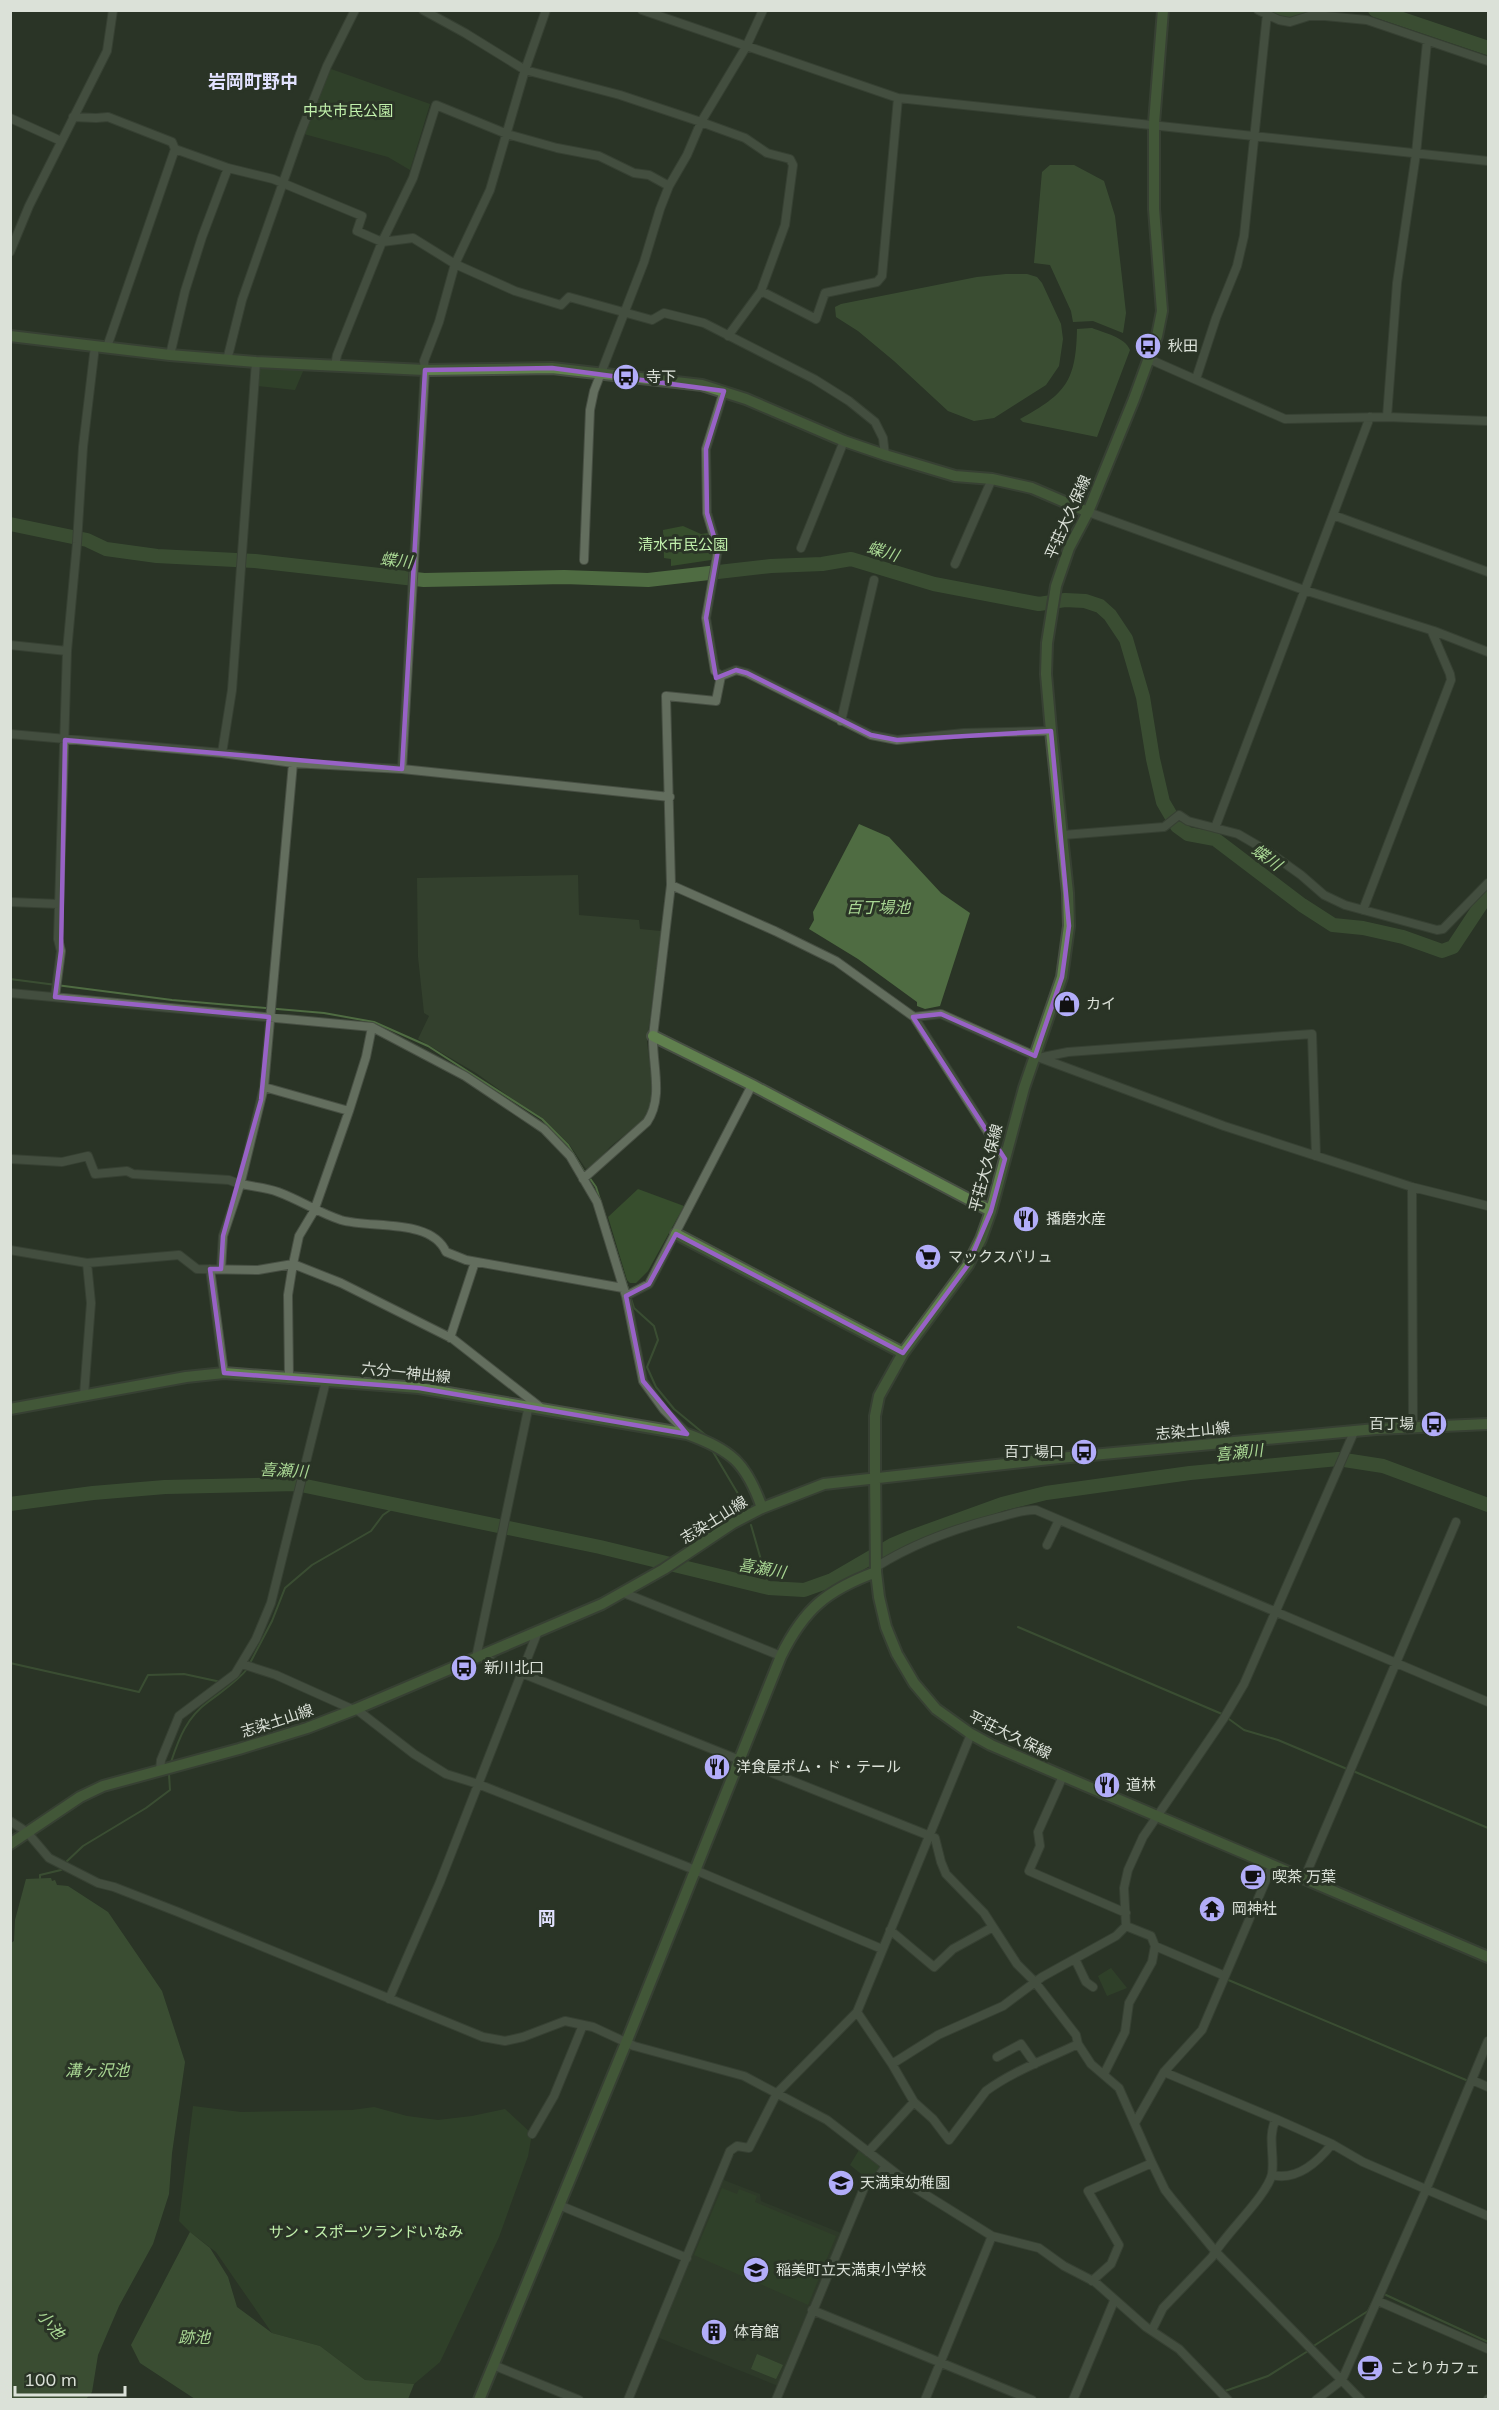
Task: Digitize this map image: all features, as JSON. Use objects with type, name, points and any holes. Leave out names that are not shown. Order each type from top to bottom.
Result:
[{"type":"main road","name":"平荘大久保線","points":[[1163,10],[1154,123],[1154,210],[1162,311],[1157,336],[1089,512],[1069,548],[1056,592],[1047,643],[1046,674],[1068,893],[1069,926],[1062,977],[1038,1056],[1014,1121],[991,1211],[968,1265],[903,1353],[879,1396],[875,1416],[875,1478],[876,1568],[881,1607],[897,1654],[914,1683],[936,1709],[970,1734],[1304,1880],[1488,1957]]},
{"type":"main road","points":[[10,336],[227,360],[425,370],[552,369],[702,386],[724,391],[844,441],[885,455],[955,476],[992,478],[1032,488],[1089,512]]},
{"type":"main road","points":[[653,1036],[752,1085],[991,1211]]},
{"type":"main road","points":[[676,1234],[903,1353]]},
{"type":"main road","name":"六分一神出線","points":[[10,1408],[186,1377],[224,1373],[419,1388],[687,1434],[720,1448],[737,1460],[748,1477],[762,1508]]},
{"type":"main road","name":"志染土山線","points":[[10,1844],[80,1797],[103,1786],[250,1746],[355,1710],[624,1593],[762,1508],[824,1484],[1059,1458],[1413,1427],[1488,1424]]},
{"type":"main road","points":[[479,2400],[626,2043],[781,1656],[800,1622],[824,1597],[876,1568]]},
{"type":"street","points":[[10,252],[29,206],[107,51],[114,10]]},
{"type":"street","points":[[227,360],[242,300],[300,134],[327,66],[355,10]]},
{"type":"street","points":[[423,10],[525,70],[620,95],[701,122],[745,138],[766,153],[790,159],[793,165],[785,225],[761,291],[728,336]]},
{"type":"street","points":[[402,769],[424,361],[439,322],[455,264],[490,190],[525,70],[546,10]]},
{"type":"street","points":[[642,10],[898,98],[1154,123],[1488,161]]},
{"type":"street","points":[[584,560],[590,410],[601,373],[669,186],[687,155],[701,122],[746,47],[763,10]]},
{"type":"street","points":[[1258,10],[1279,20],[1290,22],[1309,16],[1367,20],[1488,61]]},
{"type":"street","points":[[1196,379],[1215,318],[1237,266],[1244,236],[1267,14]]},
{"type":"street","points":[[1387,417],[1397,283],[1416,154],[1427,42]]},
{"type":"street","points":[[761,291],[816,319],[825,293],[877,282],[882,276],[898,98]]},
{"type":"street","points":[[336,366],[337,355],[382,242],[413,177],[436,105],[507,134],[556,148],[599,156],[634,173],[649,175],[669,186]]},
{"type":"street","points":[[73,117],[108,117],[172,142],[176,148],[228,168],[273,179],[362,216],[357,231],[382,242],[413,238],[455,264],[515,291],[539,299],[561,305],[569,297],[652,320],[664,314],[704,323],[814,379],[849,401],[875,422],[883,438],[885,455]]},
{"type":"street","points":[[10,118],[61,141]]},
{"type":"street","points":[[55,997],[61,951],[58,939],[67,651],[83,447],[101,346],[176,148]]},
{"type":"street","points":[[170,355],[185,291],[228,168]]},
{"type":"street","points":[[1149,358],[1286,419],[1387,417],[1488,421]]},
{"type":"street","points":[[222,753],[232,690],[256,362]]},
{"type":"street","points":[[721,676],[715,671],[706,618],[718,550],[707,513],[705,489],[706,449],[724,391]]},
{"type":"street","points":[[1215,828],[1370,417]]},
{"type":"street","points":[[801,548],[844,441]]},
{"type":"street","points":[[955,564],[992,478]]},
{"type":"street","points":[[1089,512],[1304,590],[1488,652]]},
{"type":"street","points":[[1333,515],[1488,572]]},
{"type":"street","points":[[840,721],[874,580]]},
{"type":"street","points":[[1363,910],[1450,680],[1450,674],[1432,632]]},
{"type":"street","points":[[10,645],[67,651]]},
{"type":"street","points":[[721,676],[736,670],[747,673],[871,735],[897,740],[964,733],[1051,731]]},
{"type":"street","points":[[583,1179],[647,1122],[654,1112],[656,1078],[652,1053],[653,1036],[671,885],[666,696],[716,700],[721,676]]},
{"type":"street","points":[[10,735],[222,753],[294,764],[402,769],[670,797]]},
{"type":"street","points":[[221,1269],[223,1236],[240,1185],[264,1087],[294,764]]},
{"type":"street","points":[[1063,835],[1164,827],[1179,815],[1188,821],[1238,834],[1301,874],[1324,895],[1363,910],[1437,930],[1443,928],[1488,883]]},
{"type":"street","points":[[671,885],[836,961],[914,1017],[1005,1159]]},
{"type":"street","points":[[10,902],[59,904]]},
{"type":"street","points":[[10,993],[372,1027],[465,1076],[544,1129],[570,1156],[597,1202],[624,1292],[643,1381],[664,1410],[687,1434]]},
{"type":"street","points":[[914,1017],[941,1014],[1038,1056],[1224,1126],[1412,1187],[1488,1206]]},
{"type":"street","points":[[289,1379],[288,1295],[299,1236],[314,1211],[349,1111],[366,1058],[372,1027]]},
{"type":"street","points":[[1038,1056],[1312,1034],[1316,1156]]},
{"type":"street","points":[[10,1159],[62,1162],[88,1156],[95,1174],[127,1171],[133,1174],[229,1180],[240,1185],[281,1193],[314,1211],[344,1221],[406,1228],[427,1233],[442,1242],[446,1252],[475,1262],[624,1292],[649,1284],[752,1085]]},
{"type":"street","points":[[264,1087],[349,1111]]},
{"type":"street","points":[[1412,1187],[1413,1427]]},
{"type":"street","points":[[10,1250],[87,1263],[179,1255],[197,1269],[258,1270],[293,1264],[341,1282],[450,1338],[491,1367],[534,1406],[505,1520],[478,1657],[935,1838],[946,1874],[984,1913],[1017,1964],[1035,1982],[1076,2035],[1078,2044],[1090,2064],[1104,2073],[1119,2088],[1165,2190],[1215,2251],[1361,2400]]},
{"type":"street","points":[[450,1338],[475,1262]]},
{"type":"street","points":[[84,1395],[92,1303],[87,1263]]},
{"type":"street","points":[[210,1269],[224,1373]]},
{"type":"street","points":[[160,1770],[161,1760],[179,1716],[247,1665],[271,1603],[326,1381]]},
{"type":"street","points":[[892,2064],[938,2035],[1003,2006],[1035,1982],[1116,1936],[1126,1926],[1124,1888],[1128,1870],[1143,1837],[1239,1692],[1354,1432]]},
{"type":"street","points":[[876,1568],[907,1549],[979,1521],[1031,1510],[1488,1702]]},
{"type":"street","points":[[1047,1545],[1059,1520]]},
{"type":"street","points":[[1304,1880],[1456,1522]]},
{"type":"street","points":[[624,1593],[781,1656]]},
{"type":"street","points":[[389,1999],[440,1882],[538,1631]]},
{"type":"street","points":[[247,1665],[276,1675],[355,1710],[414,1754],[446,1774],[478,1784],[695,1870],[882,1949]]},
{"type":"street","points":[[628,2400],[730,2151],[737,2146],[749,2148],[777,2093],[858,2012],[970,1734]]},
{"type":"street","points":[[1063,1776],[1038,1832],[1040,1846],[1029,1871],[1126,1913]]},
{"type":"street","points":[[10,1821],[27,1832],[49,1858],[98,1883],[178,1912],[483,2037],[505,2041],[523,2037],[565,2021],[593,2027],[626,2043],[669,2057],[744,2076],[827,2120],[915,2188],[992,2236],[1039,2248],[1092,2281],[1114,2301],[1179,2349],[1228,2400]]},
{"type":"street","points":[[1135,2123],[1164,2072],[1202,2030],[1272,1866]]},
{"type":"street","points":[[1104,2073],[1122,2038],[1129,2003],[1152,1962],[1155,1946],[1151,1936],[1126,1926]]},
{"type":"street","points":[[890,1930],[934,1967],[953,1948],[993,1927]]},
{"type":"street","points":[[1155,1946],[1226,1976]]},
{"type":"street","points":[[1075,1959],[1086,1982],[1093,1987]]},
{"type":"street","points":[[858,2012],[914,2102],[933,2119],[949,2140],[986,2091],[1016,2073],[1078,2044]]},
{"type":"street","points":[[532,2134],[554,2096],[583,2025]]},
{"type":"street","points":[[1316,2400],[1342,2380],[1426,2190],[1488,2041]]},
{"type":"street","points":[[997,2056],[1021,2044],[1035,2064]]},
{"type":"street","points":[[1164,2072],[1276,2119],[1332,2144],[1363,2162],[1488,2216]]},
{"type":"street","points":[[1472,2080],[1488,2087]]},
{"type":"street","points":[[868,2152],[914,2102]]},
{"type":"street","points":[[1152,2330],[1163,2308],[1212,2257],[1256,2201],[1272,2175],[1271,2128],[1276,2119]]},
{"type":"street","points":[[1272,2175],[1294,2175],[1315,2164],[1332,2144]]},
{"type":"street","points":[[1092,2281],[1111,2264],[1119,2245],[1088,2191],[1152,2163]]},
{"type":"street","points":[[776,2400],[867,2181],[878,2177],[885,2166]]},
{"type":"street","points":[[559,2205],[687,2258]]},
{"type":"street","points":[[925,2400],[992,2236]]},
{"type":"street","points":[[1073,2400],[1114,2301]]},
{"type":"street","points":[[1378,2301],[1488,2349]]},
{"type":"street","points":[[812,2310],[1032,2400]]},
{"type":"street","points":[[493,2365],[579,2400]]},
{"type":"highlighted area","points":[[552,368],[724,391],[706,449],[707,513],[718,550],[706,618],[716,678],[736,670],[747,673],[871,735],[897,740],[1051,731],[1069,926],[1062,977],[1035,1056],[941,1014],[913,1017],[1005,1159],[991,1211],[968,1265],[903,1353],[676,1234],[649,1284],[626,1296],[643,1381],[687,1434],[419,1388],[224,1373],[210,1269],[221,1269],[223,1236],[261,1100],[269,1017],[55,997],[61,951],[65,740],[402,769],[425,370]]},
{"type":"shaded area","points":[[578,875],[579,915],[639,920],[640,929],[661,931],[647,1042],[652,1082],[650,1114],[610,1147],[596,1163],[586,1169],[569,1144],[550,1126],[476,1073],[418,1039],[429,1016],[424,1013],[418,957],[417,878]]},
{"type":"shaded area","name":"稲美町立天満東小学校","points":[[721,2179],[760,2194],[761,2201],[841,2233],[778,2386],[657,2337]]},
{"type":"green space","name":"中央市民公園","points":[[331,69],[430,104],[410,170],[388,157],[304,134],[316,96]]},
{"type":"green space","points":[[262,366],[304,369],[295,390],[258,386],[259,370]]},
{"type":"green space","name":"清水市民公園","points":[[683,526],[701,534],[708,533],[714,556],[711,560],[671,566],[671,559],[664,558],[663,530]]},
{"type":"green space","points":[[638,1189],[684,1206],[648,1271],[636,1283],[630,1283],[627,1280],[608,1217]]},
{"type":"green space","points":[[1111,1968],[1127,1988],[1107,1996],[1098,1976]]},
{"type":"green space","name":"サン・スポーツランドいなみ","points":[[193,2106],[241,2112],[352,2110],[374,2107],[407,2116],[438,2120],[505,2109],[532,2134],[528,2156],[499,2237],[440,2362],[414,2384],[365,2380],[320,2346],[272,2333],[216,2252],[179,2221]]},
{"type":"green space","points":[[859,2150],[882,2165],[878,2173],[865,2177],[850,2165]]},
{"type":"green space","points":[[722,2188],[737,2194],[739,2189],[757,2196],[755,2202],[836,2236],[808,2305],[694,2255]]},
{"type":"water","points":[[1050,165],[1074,165],[1104,181],[1115,216],[1126,313],[1123,333],[1093,321],[1073,322],[1071,311],[1050,265],[1034,263],[1042,172]]},
{"type":"water","points":[[1027,274],[1037,277],[1061,324],[1063,339],[1059,366],[1046,385],[994,418],[974,421],[948,411],[894,361],[858,331],[836,317],[835,307],[841,304],[977,277]]},
{"type":"water","points":[[1092,328],[1119,339],[1130,350],[1097,437],[1023,422],[1020,419],[1058,393],[1071,374],[1077,329]]},
{"type":"water","name":"百丁場池","points":[[859,824],[889,837],[941,893],[970,913],[940,1006],[925,1009],[917,1006],[917,1002],[858,959],[809,929],[814,920],[813,912]]},
{"type":"water","name":"溝ヶ沢池","points":[[51,1878],[57,1885],[68,1886],[108,1912],[162,1991],[185,2062],[172,2153],[169,2194],[153,2244],[119,2306],[98,2355],[92,2392],[86,2399],[11,2399],[11,1943],[14,1941],[15,1920],[26,1879]]},
{"type":"water","name":"跡池","points":[[190,2232],[210,2248],[228,2277],[237,2307],[272,2333],[320,2346],[365,2380],[414,2384],[408,2399],[195,2399],[140,2363],[131,2345]]},
{"type":"water","points":[[757,2354],[783,2365],[776,2379],[751,2369]]},
{"type":"waterway","points":[[1278,10],[1287,14],[1301,10]]},
{"type":"waterway","points":[[1375,10],[1488,48]]},
{"type":"waterway","name":"蝶川","points":[[10,524],[87,540],[106,549],[157,556],[255,561],[424,580],[564,577],[648,580],[771,566],[822,564],[851,559],[934,584],[1039,604],[1065,600],[1085,601],[1100,606],[1110,615],[1126,639],[1143,697],[1163,802],[1177,826],[1188,834],[1215,839],[1302,905],[1333,925],[1363,928],[1403,937],[1442,951],[1453,947],[1488,894]]},
{"type":"waterway","points":[[10,979],[172,1000],[324,1013],[374,1022],[428,1046],[542,1119],[568,1145],[585,1173]]},
{"type":"waterway","points":[[589,1177],[596,1187],[634,1308],[654,1326],[658,1340],[647,1367],[656,1387],[674,1409],[708,1437]]},
{"type":"waterway","points":[[712,1450],[747,1509]]},
{"type":"waterway","name":"喜瀬川","points":[[10,1504],[93,1493],[165,1487],[296,1484],[600,1547],[769,1588],[804,1590],[832,1580],[892,1545],[1002,1504],[1046,1493],[1190,1473],[1338,1459],[1383,1466],[1488,1505]]},
{"type":"waterway","points":[[250,1663],[272,1621],[285,1588],[312,1565],[371,1531],[383,1515],[396,1506]]},
{"type":"waterway","points":[[751,1525],[769,1588]]},
{"type":"waterway","points":[[1018,1627],[1222,1714],[1244,1730],[1278,1740],[1347,1769]]},
{"type":"waterway","points":[[10,1663],[139,1692],[148,1675],[184,1674],[221,1682]]},
{"type":"waterway","points":[[171,1762],[181,1736],[194,1714],[248,1668]]},
{"type":"waterway","points":[[1353,1771],[1488,1828]]},
{"type":"waterway","points":[[65,1863],[83,1846],[146,1808],[170,1790],[169,1774]]},
{"type":"waterway","points":[[40,1878],[40,1875],[62,1868]]},
{"type":"waterway","points":[[1226,1979],[1466,2080]]},
{"type":"waterway","points":[[1386,2295],[1488,2342]]},
{"type":"waterway","points":[[1312,2347],[1368,2311],[1372,2303]]},
{"type":"waterway","points":[[1225,2391],[1268,2376],[1308,2351]]},
{"type":"place","name":"秋田","points":[[1148,346]]},
{"type":"place","name":"寺下","points":[[626,377]]},
{"type":"place","name":"カイ","points":[[1067,1004]]},
{"type":"place","name":"播磨水産","points":[[1026,1219]]},
{"type":"place","name":"マックスバリュ","points":[[928,1257]]},
{"type":"place","name":"百丁場","points":[[1434,1424]]},
{"type":"place","name":"百丁場口","points":[[1084,1452]]},
{"type":"place","name":"新川北口","points":[[464,1668]]},
{"type":"place","name":"洋食屋ポム・ド・テール","points":[[717,1767]]},
{"type":"place","name":"道林","points":[[1107,1785]]},
{"type":"place","name":"喫茶 万葉","points":[[1253,1877]]},
{"type":"place","name":"岡神社","points":[[1212,1909]]},
{"type":"place","name":"天満東幼稚園","points":[[841,2183]]},
{"type":"place","name":"稲美町立天満東小学校","points":[[756,2270]]},
{"type":"place","name":"体育館","points":[[714,2332]]},
{"type":"place","name":"ことりカフェ","points":[[1370,2368]]},
{"type":"district","name":"岩岡町野中","points":[[253,82]]},
{"type":"district","name":"岡","points":[[547,1919]]},
{"type":"water label","name":"小池","points":[[51,2324]]}]
